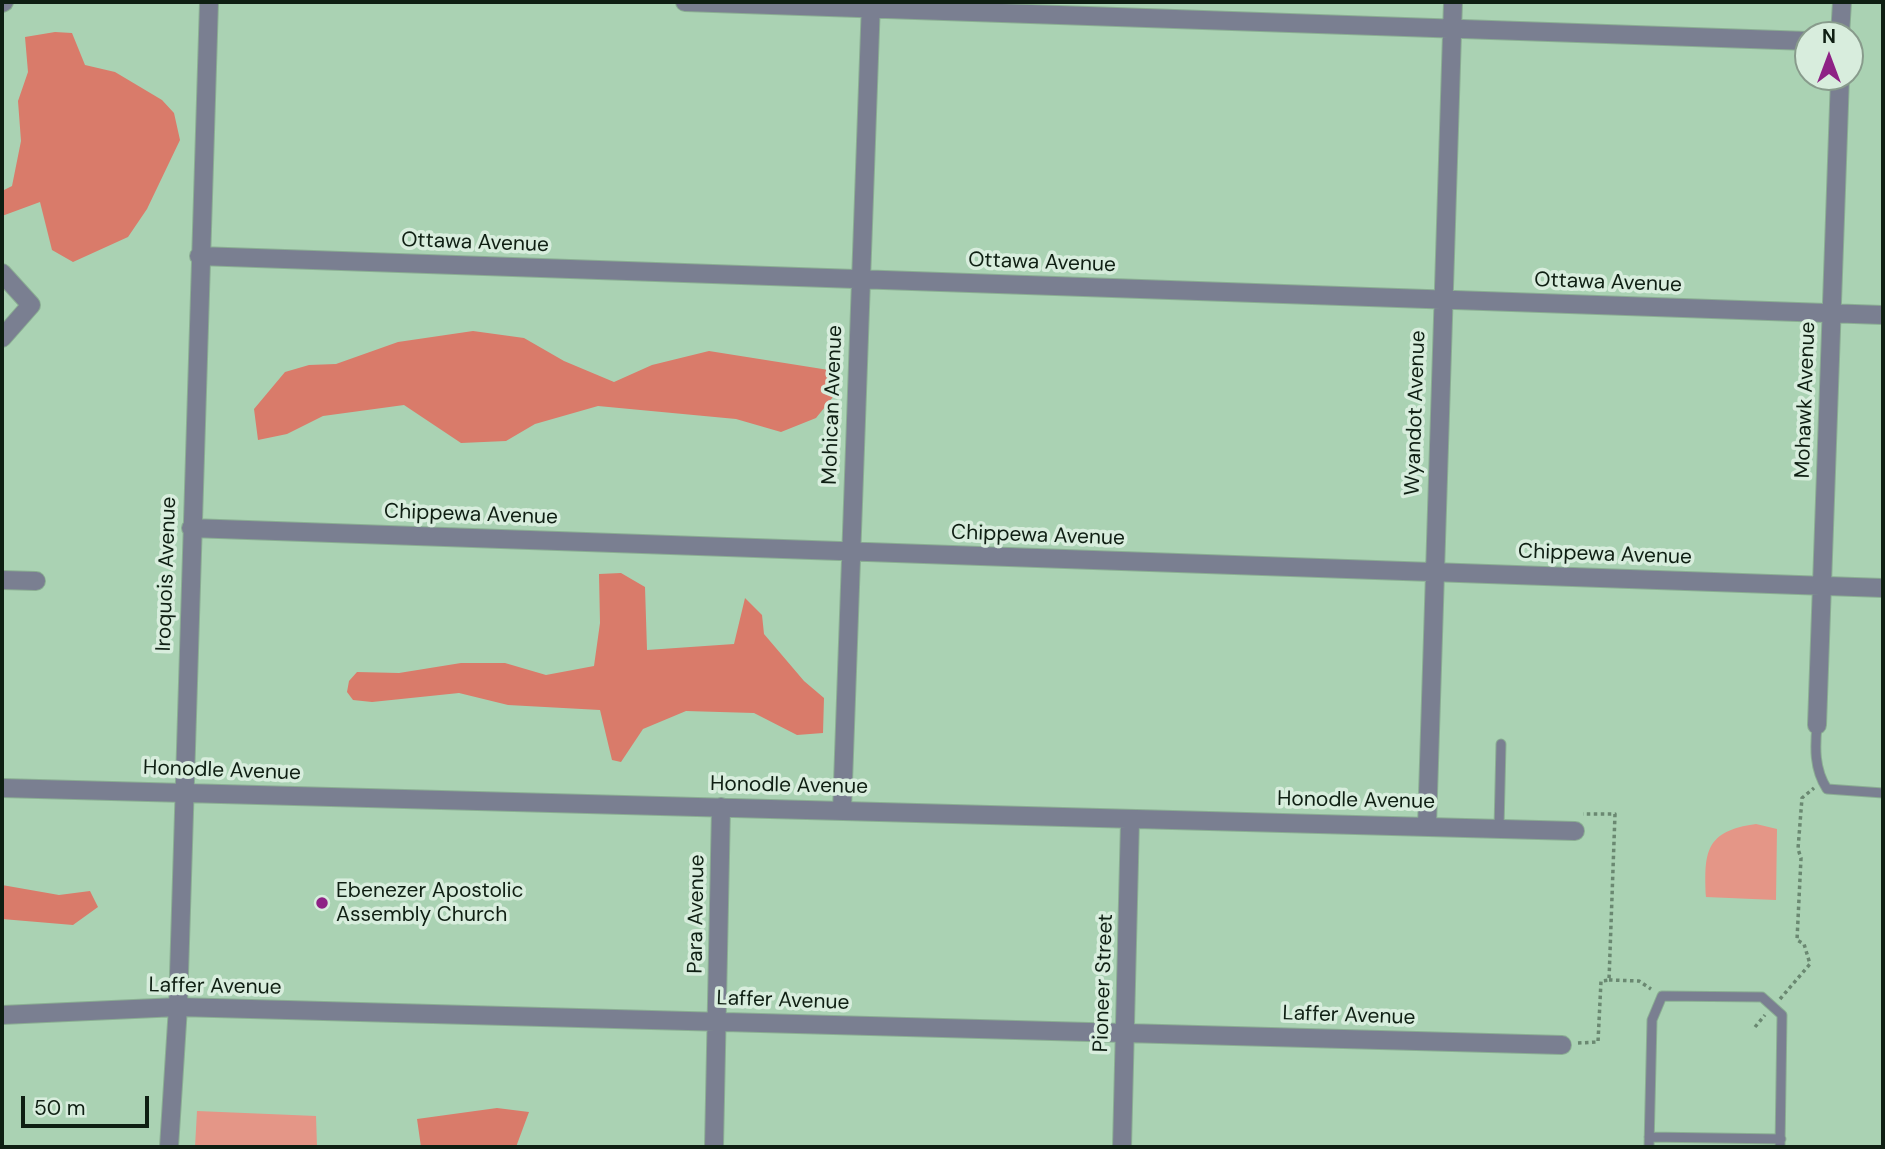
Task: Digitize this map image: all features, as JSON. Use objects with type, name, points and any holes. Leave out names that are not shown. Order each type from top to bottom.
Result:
[{"type":"street","name":"Iroquois Avenue","points":[[169,1147],[178,1007],[199,257],[209,2]]},
{"type":"street","points":[[685,2],[871,5],[1794,41]]},
{"type":"street","name":"Wyandot Avenue","points":[[1427,825],[1441,300],[1453,2]]},
{"type":"street","points":[[1841,21],[1842,2]]},
{"type":"street","name":"Mohican Avenue","points":[[842,810],[871,5]]},
{"type":"street","name":"Mohawk Avenue","points":[[1817,725],[1840,91]]},
{"type":"street","name":"Ottawa Avenue","points":[[199,257],[1883,315]]},
{"type":"street","points":[[2,273],[31,305],[2,338]]},
{"type":"street","name":"Chippewa Avenue","points":[[191,527],[1883,588]]},
{"type":"street","points":[[2,580],[36,581]]},
{"type":"street","name":"Honodle Avenue","points":[[2,788],[1575,831]]},
{"type":"street","name":"Para Avenue","points":[[714,1147],[721,807]]},
{"type":"street","name":"Pioneer Street","points":[[1122,1147],[1130,820]]},
{"type":"street","name":"Laffer Avenue","points":[[2,1015],[178,1007],[1571,1044]]},
{"type":"lane","points":[[1817,725],[1815,749],[1822,782],[1827,789],[1838,792],[1883,793]]},
{"type":"lane","points":[[1499,828],[1501,744]]},
{"type":"lane","points":[[1662,996],[1762,997],[1772,1007],[1782,1015],[1780,1143],[1649,1142],[1652,1020],[1662,996]]},
{"type":"path","points":[[1755,1027],[1810,964],[1804,944],[1797,940],[1801,811],[1802,798],[1822,782]]},
{"type":"path","points":[[1583,814],[1615,814],[1609,980]]},
{"type":"path","points":[[1571,1044],[1598,1042],[1601,981],[1639,981],[1662,996]]},
{"type":"shaded area","points":[[55,32],[72,33],[85,65],[115,72],[162,100],[174,113],[180,140],[147,209],[128,237],[73,262],[52,250],[40,202],[2,216],[2,191],[12,186],[21,141],[18,101],[28,72],[25,37]]},
{"type":"shaded area","points":[[473,331],[524,338],[564,361],[614,382],[652,365],[709,351],[835,371],[833,397],[816,418],[781,432],[736,419],[598,406],[535,424],[506,441],[461,443],[404,405],[323,416],[287,434],[258,440],[254,409],[285,372],[309,365],[336,364],[398,342]]},
{"type":"shaded area","points":[[621,573],[645,587],[647,650],[734,644],[745,598],[762,615],[764,634],[804,681],[824,698],[823,733],[797,735],[754,713],[686,711],[643,729],[621,762],[612,760],[600,710],[508,705],[459,693],[372,702],[353,700],[347,692],[349,681],[357,672],[399,673],[461,663],[505,663],[546,675],[594,666],[600,623],[599,574]]},
{"type":"shaded area","points":[[1756,824],[1777,829],[1776,900],[1706,897],[1707,856],[1711,846],[1726,832]]},
{"type":"shaded area","points":[[2,885],[59,895],[90,891],[98,907],[73,925],[2,919]]},
{"type":"shaded area","points":[[497,1108],[529,1112],[516,1147],[421,1147],[417,1119]]},
{"type":"shaded area","points":[[197,1111],[316,1116],[317,1147],[195,1147]]},
{"type":"place","name":"Ebenezer Apostolic Assembly Church","points":[[322,903]]}]
